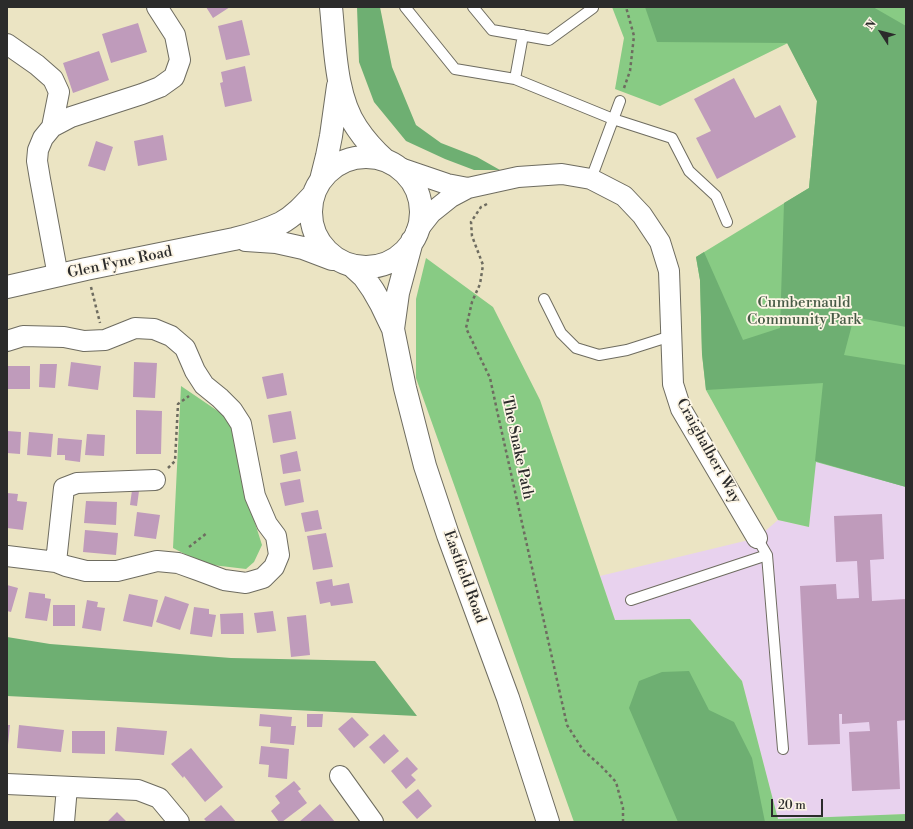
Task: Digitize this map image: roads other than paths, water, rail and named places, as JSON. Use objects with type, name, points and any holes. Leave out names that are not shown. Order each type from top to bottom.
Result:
[{"type":"street","points":[[58,276],[37,161],[38,150],[43,138],[52,127],[71,117],[160,87],[174,77],[180,60],[175,35],[157,7]]},
{"type":"street","points":[[331,7],[339,81],[348,112],[356,128],[372,148],[412,181],[419,196],[422,212],[415,235],[405,248],[393,259],[383,264],[370,266],[346,264],[328,253],[318,241],[312,224],[312,211],[327,156],[339,81]]},
{"type":"street","points":[[7,44],[37,65],[53,79],[59,92],[52,127]]},
{"type":"street","points":[[317,190],[324,177],[337,165],[353,158],[370,156],[393,164]]},
{"type":"street","name":"Craighalbert Way","points":[[393,164],[447,184],[468,188]]},
{"type":"street","name":"Craighalbert Way","points":[[415,235],[431,213],[451,197],[468,188],[518,177],[562,174],[591,179],[624,196],[642,215],[660,242],[669,271],[673,384],[681,409],[762,546]]},
{"type":"street","name":"Glen Fyne Road","points":[[7,288],[86,269],[234,239],[258,232],[281,223],[292,216],[317,190]]},
{"type":"street","name":"Eastfield Road","points":[[393,329],[398,294],[415,235]]},
{"type":"street","name":"Glen Fyne Road","points":[[234,239],[276,242],[304,248],[346,264]]},
{"type":"street","name":"Eastfield Road","points":[[346,264],[364,277],[381,304],[393,329],[405,388],[425,466],[448,535],[508,698],[548,822]]},
{"type":"street","points":[[7,341],[23,336],[64,337],[84,341],[105,340],[135,328],[154,329],[171,336],[185,348],[195,371],[204,385],[232,410],[241,424],[255,496],[267,524],[276,536],[278,555],[274,568],[263,578],[246,583],[224,580],[178,563],[157,561],[117,571],[86,571],[56,562],[7,556]]},
{"type":"street","points":[[56,562],[64,488],[76,483],[155,480]]},
{"type":"street","points":[[340,776],[373,822]]},
{"type":"street","points":[[7,784],[138,790],[159,798],[179,822]]},
{"type":"street","points":[[64,822],[67,787]]},
{"type":"lane","points":[[405,7],[455,69],[515,79],[613,119],[672,138],[689,171],[716,196],[727,222]]},
{"type":"lane","points":[[474,7],[492,30],[548,40],[593,8]]},
{"type":"lane","points":[[515,79],[523,36]]},
{"type":"lane","points":[[591,179],[620,101]]},
{"type":"lane","points":[[544,299],[566,338],[576,348],[599,355],[627,350],[671,336]]},
{"type":"lane","points":[[631,600],[762,546]]},
{"type":"lane","name":"Craighalbert Way","points":[[762,546],[783,749]]},
{"type":"park label","name":"Cumbernauld Community Park","points":[[804,312]]}]
